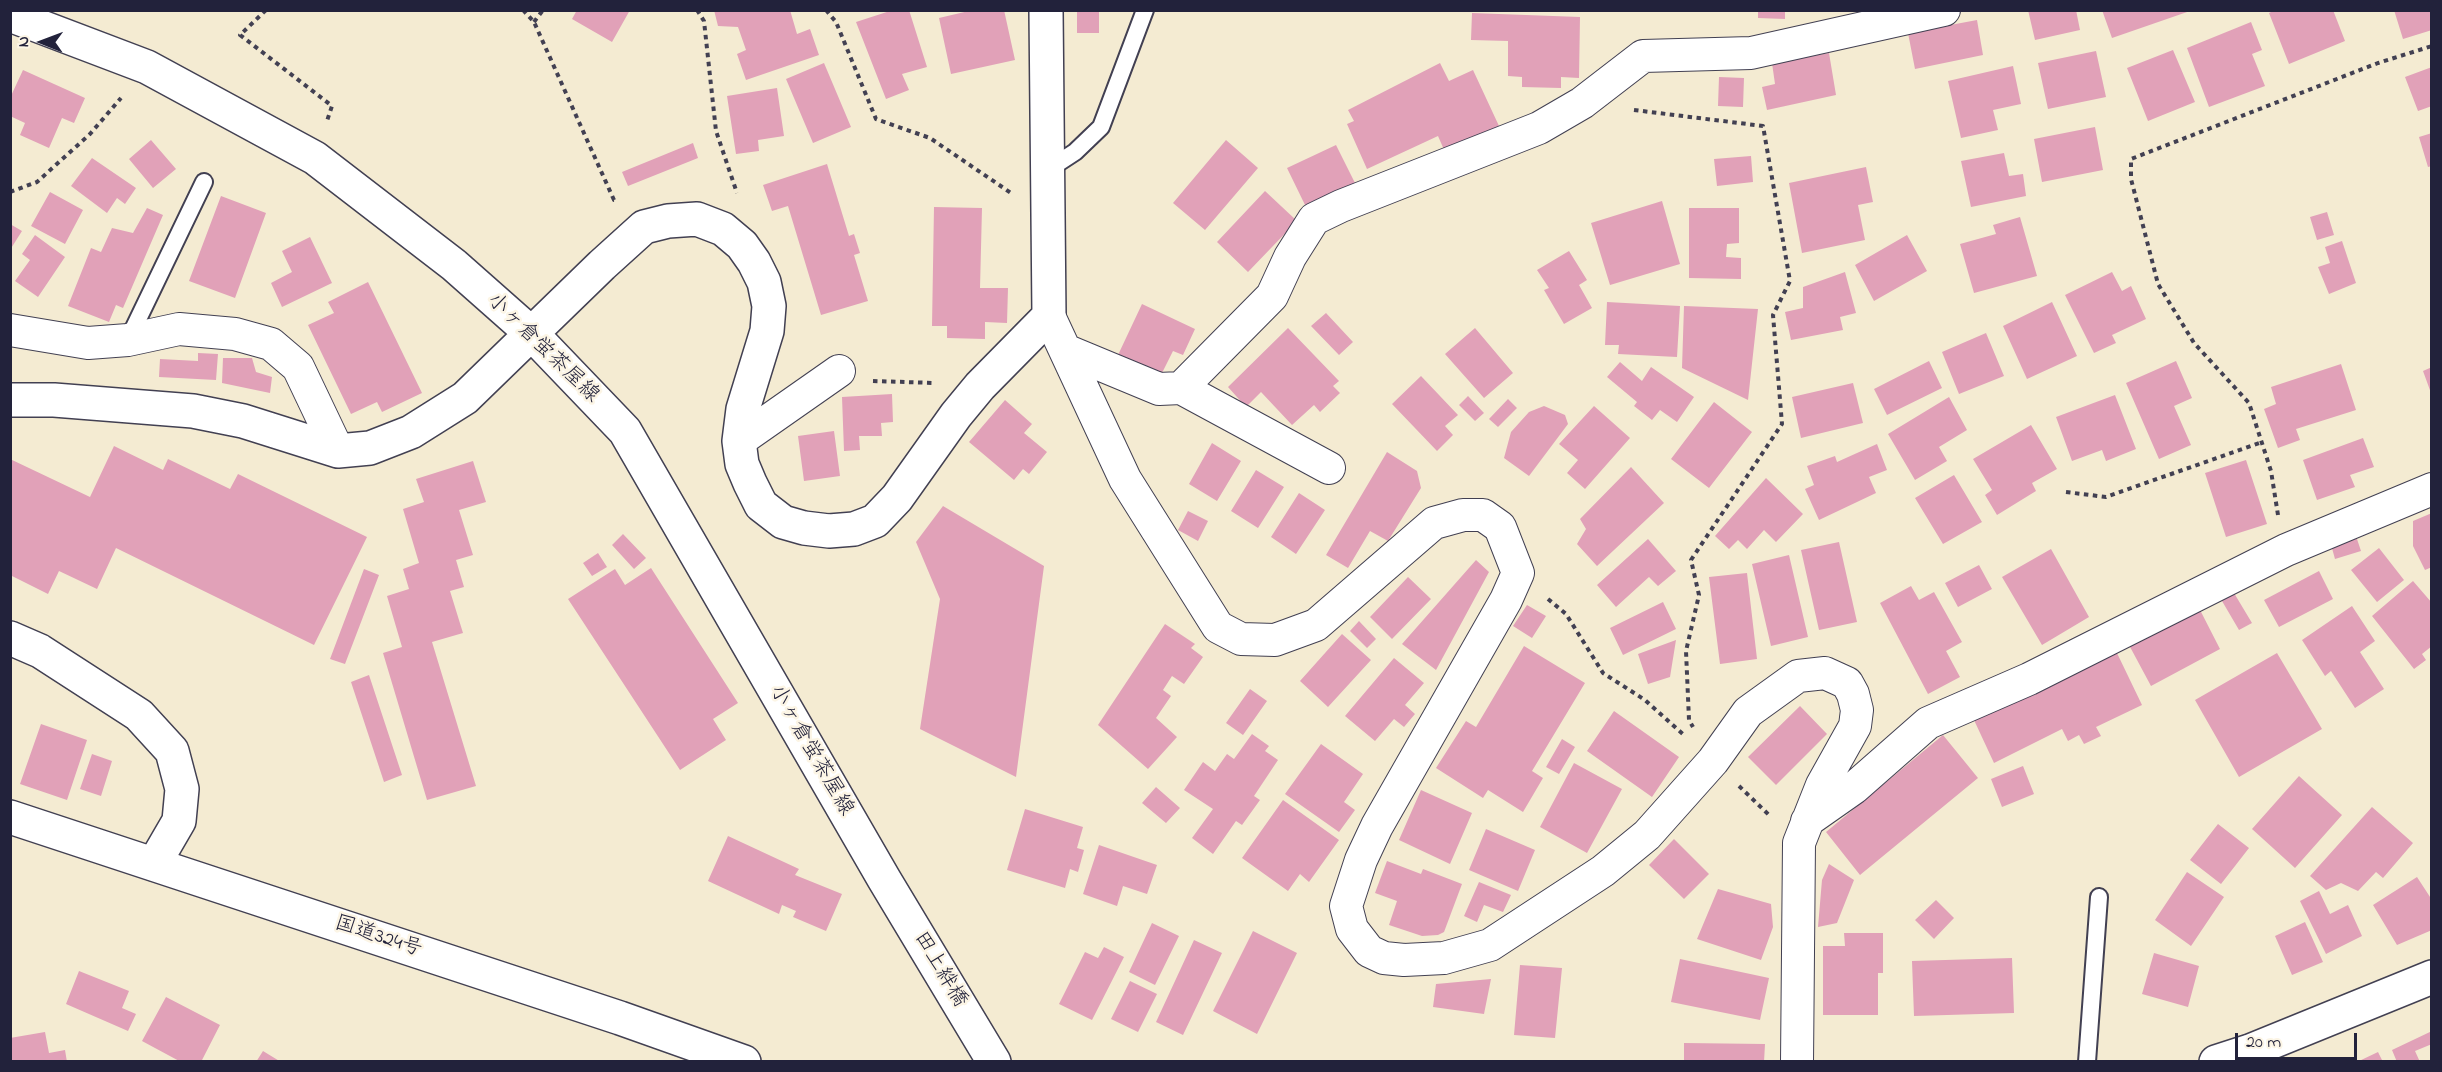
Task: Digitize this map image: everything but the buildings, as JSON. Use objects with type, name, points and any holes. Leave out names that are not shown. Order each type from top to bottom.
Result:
[{"type":"main road","points":[[10,400],[54,400],[193,411],[243,421],[338,451],[370,448],[411,432],[465,398],[644,227],[668,221],[697,219],[723,229],[741,245],[754,262],[764,282],[769,306],[767,331],[743,409],[740,441],[742,464],[761,505],[783,522],[804,528],[829,531],[854,529],[875,520],[897,498],[956,415],[980,386],[1049,316],[1046,10]]},
{"type":"main road","name":"小ヶ倉蛍茶屋線","points":[[10,15],[147,68],[315,159],[454,265],[532,334],[625,431],[884,879]]},
{"type":"main road","points":[[10,638],[40,651],[139,715],[172,751],[182,789],[179,821],[154,864]]},
{"type":"main road","name":"国道324号","points":[[10,817],[620,1018],[744,1062]]},
{"type":"main road","name":"田上絆橋","points":[[884,879],[994,1062]]},
{"type":"main road","points":[[2216,1062],[2250,1051],[2432,977]]},
{"type":"street","points":[[1181,388],[1272,296],[1290,257],[1314,219],[1341,206],[1539,128],[1582,103],[1643,56],[1751,53],[1944,10]]},
{"type":"street","points":[[1049,316],[1125,478],[1218,627],[1241,639],[1275,640],[1316,625],[1434,523],[1463,515],[1483,515],[1500,527],[1518,573],[1506,600],[1377,825],[1361,860],[1346,906],[1352,929],[1369,951],[1384,958],[1404,960],[1443,958],[1490,945],[1603,871],[1647,835],[1713,761],[1748,712],[1798,676],[1825,673],[1847,683],[1853,694],[1857,710],[1855,726],[1822,785],[1803,832],[1797,1062]]},
{"type":"street","points":[[10,330],[88,343],[128,340],[179,329],[235,334],[271,344],[298,367],[338,451]]},
{"type":"street","points":[[1065,350],[1159,389],[1181,388],[1329,468]]},
{"type":"street","points":[[740,441],[839,371]]},
{"type":"street","points":[[1803,832],[1928,723],[2029,679],[2283,552],[2432,489]]},
{"type":"lane","points":[[1049,169],[1075,152],[1101,127],[1144,10]]},
{"type":"lane","points":[[128,340],[204,182]]},
{"type":"lane","points":[[2087,1062],[2099,897]]},
{"type":"path","points":[[266,10],[240,35],[332,106],[315,159]]},
{"type":"path","points":[[523,10],[534,22],[614,200],[626,199]]},
{"type":"path","points":[[534,22],[543,10]]},
{"type":"path","points":[[697,10],[704,21],[716,131],[740,202]]},
{"type":"path","points":[[826,10],[836,22],[876,119],[930,138],[1048,219]]},
{"type":"path","points":[[2283,552],[2271,471],[2249,403],[2194,343],[2158,284],[2131,179],[2131,159],[2378,63],[2432,46]]},
{"type":"path","points":[[10,192],[37,182],[81,142],[147,68]]},
{"type":"path","points":[[1582,103],[1763,126],[1790,281],[1773,315],[1782,424],[1691,560],[1700,595],[1686,651],[1689,720],[1713,761]]},
{"type":"path","points":[[839,371],[862,381],[980,386]]},
{"type":"path","points":[[2066,492],[2106,497],[2262,442]]},
{"type":"path","points":[[1566,614],[1603,673],[1645,700],[1713,761],[1803,832]]}]
